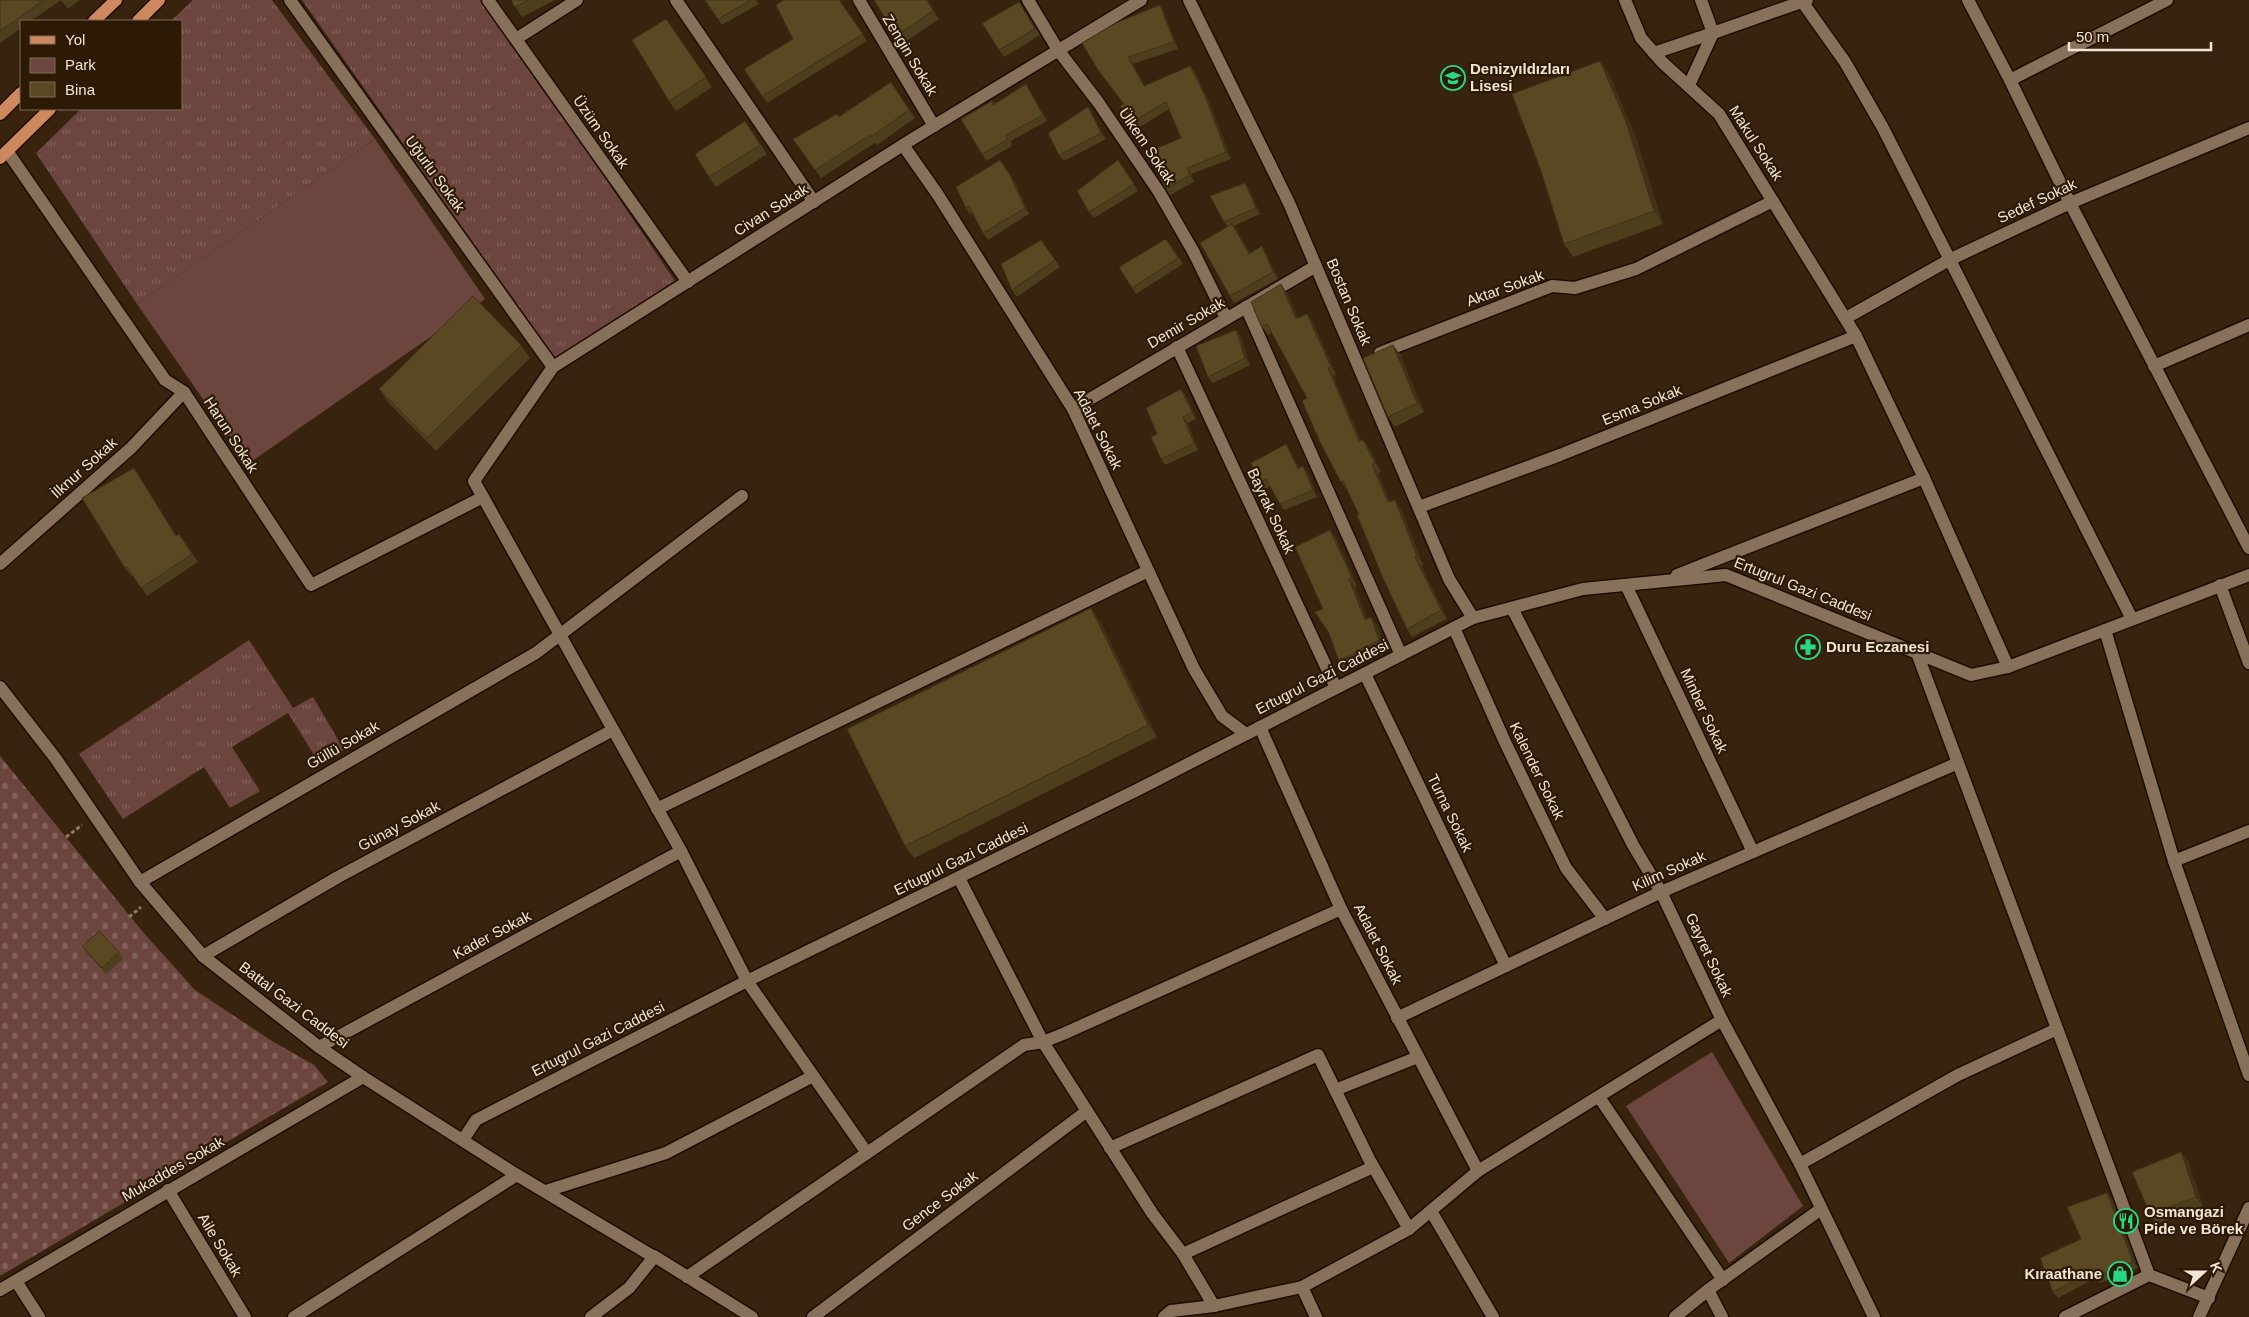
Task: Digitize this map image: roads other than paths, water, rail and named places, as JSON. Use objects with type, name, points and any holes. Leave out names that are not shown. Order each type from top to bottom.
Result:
[{"type":"main road","points":[[95,20],[116,0]]},
{"type":"main road","points":[[139,20],[159,0]]},
{"type":"main road","points":[[0,114],[20,94]]},
{"type":"main road","points":[[4,154],[49,110]]},
{"type":"street","name":"Uğurlu Sokak","points":[[290,0],[553,368]]},
{"type":"street","name":"Üzüm Sokak","points":[[488,0],[688,282]]},
{"type":"street","points":[[516,39],[577,0]]},
{"type":"street","points":[[676,0],[814,202]]},
{"type":"street","name":"Zengin Sokak","points":[[859,0],[934,126]]},
{"type":"street","name":"Ülkem Sokak","points":[[1028,0],[1058,50],[1098,102],[1159,192],[1193,251],[1226,318]]},
{"type":"street","name":"Civan Sokak","points":[[483,497],[474,481],[553,368],[934,126],[1141,0]]},
{"type":"street","name":"Bostan Sokak","points":[[1190,0],[1289,203],[1449,579],[1473,618]]},
{"type":"street","name":"Makul Sokak","points":[[1625,0],[1641,38],[1654,53],[1719,114],[1846,318]]},
{"type":"street","points":[[1689,85],[1713,33],[1701,0]]},
{"type":"street","points":[[1968,0],[2010,80],[2070,203],[2249,548]]},
{"type":"street","points":[[2010,80],[2167,0]]},
{"type":"street","points":[[1654,53],[1804,1],[1850,70],[1883,128],[2132,619]]},
{"type":"street","name":"Sedef Sokak","points":[[1846,318],[1949,260],[2070,203],[2249,128]]},
{"type":"street","name":"Adalet Sokak","points":[[904,145],[938,195],[1072,409],[1194,669],[1222,716],[1246,734]]},
{"type":"street","name":"Harun Sokak","points":[[4,154],[165,380],[184,392],[311,585],[483,497]]},
{"type":"street","name":"Aktar Sokak","points":[[1356,362],[1552,286],[1576,288],[1636,270],[1773,200]]},
{"type":"street","name":"Demir Sokak","points":[[1072,409],[1316,266]]},
{"type":"street","points":[[1246,307],[1401,655]]},
{"type":"street","points":[[1846,318],[1924,478],[2008,667]]},
{"type":"street","points":[[2154,366],[2249,325]]},
{"type":"street","name":"Esma Sokak","points":[[1419,507],[1560,455],[1856,336]]},
{"type":"street","name":"Bayrak Sokak","points":[[1177,347],[1336,688]]},
{"type":"street","name":"İlknur Sokak","points":[[0,564],[131,448],[184,392]]},
{"type":"street","points":[[1662,581],[1924,478]]},
{"type":"street","name":"Güllü Sokak","points":[[140,882],[536,654],[742,496]]},
{"type":"street","points":[[483,497],[681,851],[747,981],[867,1153]]},
{"type":"street","points":[[657,809],[1148,571]]},
{"type":"street","name":"Ertugrul Gazi Caddesi","points":[[463,1140],[476,1120],[747,981],[959,878],[1473,618],[1583,589],[1726,574],[1971,675],[2008,667],[2249,574]]},
{"type":"street","name":"Minber Sokak","points":[[1626,585],[1753,852]]},
{"type":"street","points":[[2220,585],[2249,663]]},
{"type":"street","name":"Gayret Sokak","points":[[1512,608],[1633,845],[1661,892],[1722,1020],[1800,1164],[1820,1209],[1874,1317]]},
{"type":"street","name":"Kalender Sokak","points":[[1454,628],[1505,742],[1566,868],[1605,919]]},
{"type":"street","points":[[2104,630],[2174,861],[2249,1075]]},
{"type":"street","points":[[1917,652],[2149,1275]]},
{"type":"street","name":"Turna Sokak","points":[[1365,674],[1506,966]]},
{"type":"street","name":"Battal Gazi Caddesi","points":[[0,686],[56,759],[140,882],[204,956],[319,1047],[363,1077],[517,1176],[752,1317]]},
{"type":"street","name":"Adalet Sokak","points":[[1260,727],[1341,910],[1478,1171]]},
{"type":"street","name":"Günay Sokak","points":[[204,956],[338,877],[614,730]]},
{"type":"street","name":"Kilim Sokak","points":[[1398,1018],[1661,892],[1958,763]]},
{"type":"street","points":[[2174,861],[2249,831]]},
{"type":"street","name":"Kader Sokak","points":[[319,1047],[681,851]]},
{"type":"street","points":[[959,878],[1043,1042],[1152,1213],[1183,1254],[1214,1306]]},
{"type":"street","points":[[687,1277],[1024,1045],[1043,1042],[1341,910]]},
{"type":"street","points":[[1164,1317],[1171,1311],[1214,1306],[1302,1287],[1410,1229],[1478,1171],[1722,1020]]},
{"type":"street","points":[[1800,1164],[1958,1074],[2058,1029]]},
{"type":"street","points":[[1110,1148],[1318,1056],[1373,1167],[1410,1229]]},
{"type":"street","points":[[1335,1090],[1418,1058]]},
{"type":"street","points":[[546,1192],[666,1153],[813,1076]]},
{"type":"street","name":"Mukaddes Sokak","points":[[0,1290],[363,1077]]},
{"type":"street","points":[[1599,1097],[1722,1280]]},
{"type":"street","name":"Gence Sokak","points":[[813,1317],[1087,1111]]},
{"type":"street","points":[[1183,1254],[1373,1167]]},
{"type":"street","points":[[294,1317],[517,1176]]},
{"type":"street","name":"Aile Sokak","points":[[168,1190],[244,1317]]},
{"type":"street","points":[[2200,1317],[2245,1224],[2249,1208]]},
{"type":"street","points":[[1675,1317],[1708,1290],[1820,1209]]},
{"type":"street","points":[[1430,1211],[1493,1317]]},
{"type":"street","points":[[590,1317],[628,1288],[654,1257]]},
{"type":"street","points":[[2065,1317],[2149,1275],[2208,1298]]},
{"type":"street","points":[[16,1281],[39,1317]]},
{"type":"street","points":[[1302,1287],[1316,1317]]},
{"type":"street","points":[[1708,1290],[1722,1317]]},
{"type":"place","name":"Denizyıldızları Lisesi","points":[[1453,78]]},
{"type":"place","name":"Duru Eczanesi","points":[[1808,647]]},
{"type":"place","name":"Osmangazi Pide ve Börek","points":[[2126,1221]]},
{"type":"place","name":"Kıraathane","points":[[2120,1274]]}]
